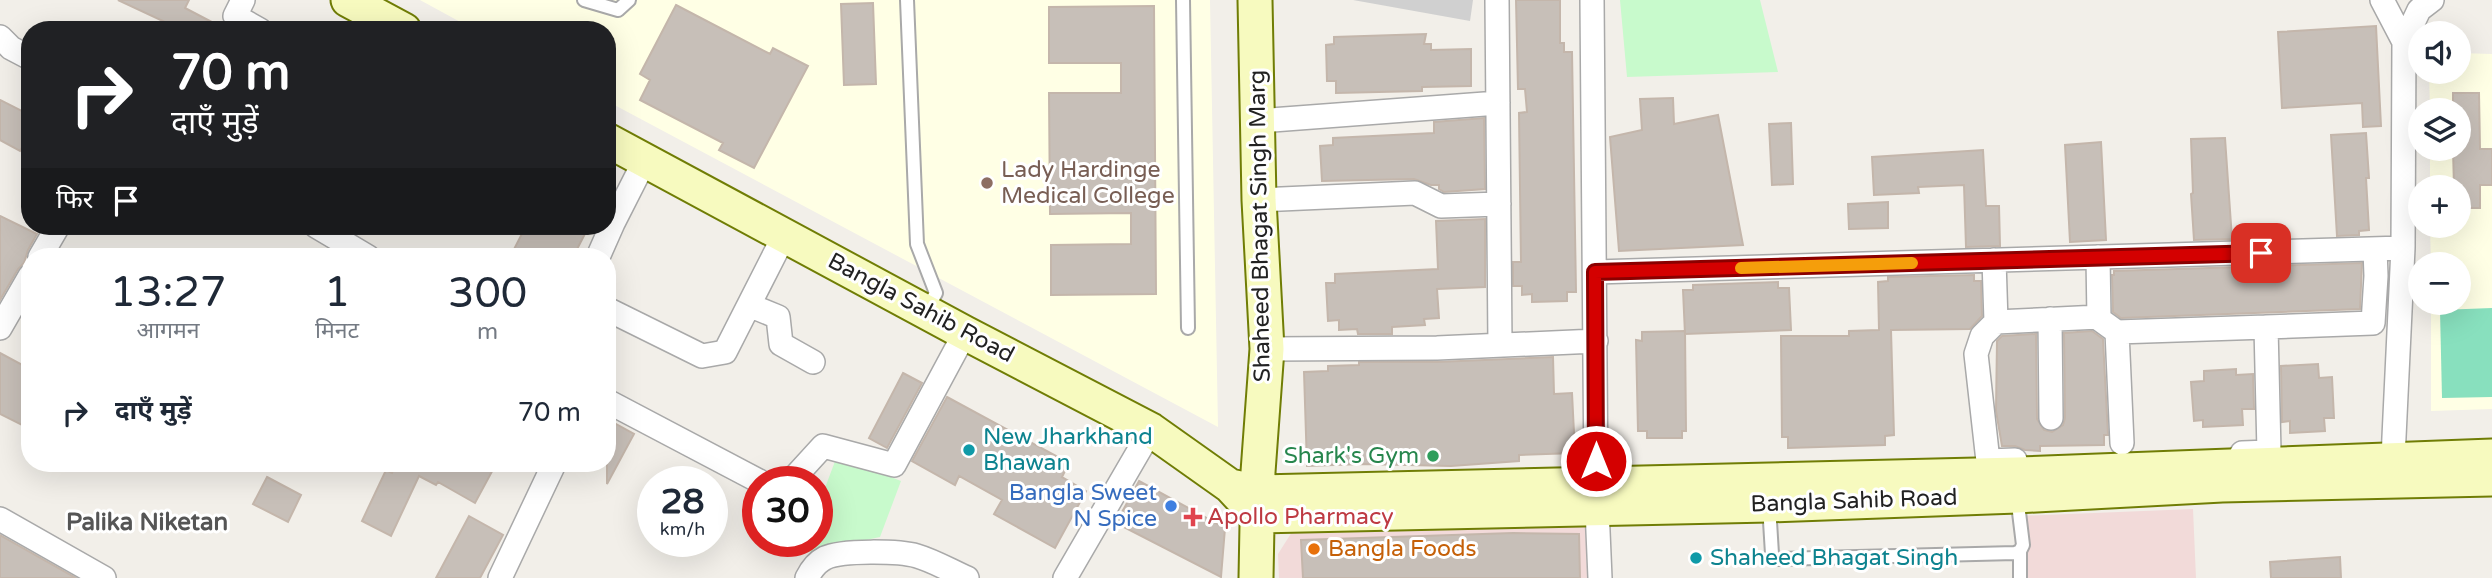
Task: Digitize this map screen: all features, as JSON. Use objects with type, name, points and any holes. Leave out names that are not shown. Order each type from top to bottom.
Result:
[{"type":"street","points":[[243,0],[234,16],[243,21]]},
{"type":"street","name":"Shaheed Bhagat Singh Marg","points":[[1255,0],[1259,200],[1267,349],[1258,472],[1249,498],[1256,578]]},
{"type":"street","points":[[1497,0],[1500,345]]},
{"type":"street","points":[[1592,0],[1596,497],[1600,578]]},
{"type":"street","points":[[2382,0],[2404,42]]},
{"type":"street","points":[[2393,458],[2403,248],[2404,42],[2419,10],[2432,0]]},
{"type":"street","points":[[0,37],[21,53]]},
{"type":"street","points":[[1258,121],[1498,103]]},
{"type":"street","name":"Bangla Sahib Road","points":[[616,145],[1151,430],[1249,498],[1596,497],[1769,505],[2222,485],[2492,479]]},
{"type":"street","points":[[616,211],[645,160]]},
{"type":"street","points":[[1259,200],[1415,193],[1441,206],[1499,204]]},
{"type":"street","points":[[616,313],[702,356],[724,352],[785,234]]},
{"type":"street","points":[[331,235],[353,248]]},
{"type":"street","points":[[1595,272],[2403,248]]},
{"type":"street","points":[[2266,327],[2269,452],[1981,461],[1976,354],[1982,336],[1996,322],[2099,317],[2117,332],[2373,323],[2375,249]]},
{"type":"street","points":[[2098,257],[2099,317]]},
{"type":"street","points":[[1994,260],[1996,322]]},
{"type":"street","points":[[0,328],[21,292]]},
{"type":"street","points":[[748,305],[778,317],[781,344],[813,362]]},
{"type":"street","points":[[2050,319],[2051,418]]},
{"type":"street","points":[[2117,332],[2122,443]]},
{"type":"street","points":[[805,466],[823,446],[894,465],[965,333]]},
{"type":"street","points":[[1267,349],[1596,341]]},
{"type":"street","points":[[616,406],[742,472]]},
{"type":"street","points":[[1065,578],[1151,430]]},
{"type":"street","name":"Bangla Sahib Road","points":[[1596,497],[2018,474],[2492,456]]},
{"type":"street","points":[[499,578],[550,472]]},
{"type":"street","points":[[0,519],[104,578]]},
{"type":"street","points":[[807,578],[811,570],[824,559],[838,555],[897,552],[918,556],[967,578]]},
{"type":"lane","points":[[584,0],[618,9],[629,0]]},
{"type":"lane","points":[[908,0],[917,244],[936,293],[926,312]]},
{"type":"lane","points":[[1183,0],[1188,328]]},
{"type":"lane","points":[[1842,465],[1882,464]]},
{"type":"lane","points":[[2017,496],[2023,545],[2020,551],[2020,578]]},
{"type":"lane","points":[[1769,505],[1772,554],[1775,559],[2020,551]]},
{"type":"shaded area","name":"Lady Hardinge Medical College","points":[[420,0],[1210,0],[1218,427],[616,106],[616,21],[458,21]]},
{"type":"shaded area","points":[[1353,0],[1473,0],[1470,21]]},
{"type":"shaded area","points":[[2471,53],[2492,54],[2492,409],[2431,411],[2431,315],[2471,315],[2471,252],[2431,252],[2430,238],[2471,238],[2471,175],[2430,175],[2430,161],[2471,161],[2471,98],[2430,98],[2429,84],[2471,84]]},
{"type":"shaded area","points":[[2193,509],[2196,578],[2020,578],[2018,516]]},
{"type":"shaded area","points":[[1585,515],[1587,578],[1279,578],[1278,554],[1297,524]]},
{"type":"green space","points":[[1620,0],[1760,0],[1778,72],[1627,77]]},
{"type":"green space","points":[[2492,308],[2492,397],[2442,398],[2440,315],[2471,315],[2471,309]]},
{"type":"green space","points":[[837,456],[901,481],[880,537],[833,547],[833,467]]},
{"type":"building","points":[[118,0],[189,0],[185,8],[210,21],[163,21]]},
{"type":"building","points":[[1516,0],[1560,0],[1560,43],[1564,43],[1564,52],[1572,52],[1576,292],[1567,292],[1567,301],[1532,302],[1532,294],[1522,295],[1522,286],[1513,286],[1513,262],[1521,262],[1519,113],[1527,112],[1525,89],[1518,89]]},
{"type":"building","points":[[873,3],[876,84],[844,85],[841,4]]},
{"type":"building","points":[[676,5],[770,54],[773,48],[808,66],[754,168],[719,150],[723,143],[640,100],[650,80],[640,74]]},
{"type":"building","points":[[1154,6],[1156,294],[1051,295],[1051,245],[1131,244],[1131,213],[1050,214],[1049,93],[1121,93],[1121,63],[1049,63],[1049,7]]},
{"type":"building","points":[[2376,26],[2381,126],[2363,127],[2362,103],[2282,108],[2278,32]]},
{"type":"building","points":[[1426,34],[1424,44],[1431,44],[1431,50],[1471,49],[1471,86],[1422,87],[1422,91],[1336,93],[1336,81],[1327,81],[1326,45],[1334,44],[1334,37]]},
{"type":"building","points":[[2453,93],[2479,93],[2480,149],[2492,149],[2492,185],[2480,185],[2480,208],[2471,208],[2471,175],[2454,175],[2453,161],[2471,161],[2471,98],[2453,98]]},
{"type":"building","points":[[1673,98],[1674,124],[1718,115],[1743,245],[1619,251],[1610,137],[1642,130],[1640,99]]},
{"type":"building","points":[[0,100],[21,110],[21,149],[0,140]]},
{"type":"building","points":[[1484,118],[1485,189],[1444,192],[1439,189],[1439,185],[1414,179],[1322,181],[1320,146],[1333,145],[1333,138],[1434,133],[1434,122]]},
{"type":"building","points":[[1791,123],[1793,184],[1772,185],[1769,124]]},
{"type":"building","points":[[2366,133],[2369,230],[2359,231],[2359,235],[2337,236],[2331,135]]},
{"type":"building","points":[[2225,138],[2232,239],[2194,240],[2191,139]]},
{"type":"building","points":[[2101,142],[2106,240],[2070,242],[2065,145]]},
{"type":"building","points":[[1983,150],[1986,206],[1999,206],[2000,246],[1966,247],[1964,185],[1918,187],[1919,193],[1874,195],[1872,157]]},
{"type":"building","points":[[1888,202],[1888,228],[1849,229],[1848,204]]},
{"type":"building","points":[[0,216],[21,226],[21,235],[36,235],[29,248],[21,248],[21,266],[0,300]]},
{"type":"building","points":[[1485,219],[1485,287],[1437,289],[1439,318],[1424,319],[1425,325],[1392,327],[1392,334],[1358,334],[1357,329],[1339,330],[1339,320],[1328,321],[1326,283],[1335,283],[1335,274],[1438,269],[1436,221]]},
{"type":"building","points":[[521,235],[584,235],[578,248],[515,248]]},
{"type":"building","points":[[2362,263],[2360,309],[2121,318],[2113,312],[2114,271]]},
{"type":"building","points":[[1974,275],[1974,281],[1981,281],[1982,316],[1970,329],[1891,330],[1894,435],[1885,436],[1885,445],[1788,448],[1788,437],[1782,437],[1781,336],[1849,336],[1849,331],[1879,330],[1878,282],[1888,281],[1888,277]]},
{"type":"building","points":[[1778,282],[1778,288],[1789,288],[1791,330],[1685,334],[1683,290],[1693,290],[1693,285]]},
{"type":"building","points":[[1685,331],[1686,431],[1682,431],[1682,438],[1647,438],[1647,431],[1638,431],[1636,340],[1642,341],[1642,332]]},
{"type":"building","points":[[2092,331],[2103,339],[2108,435],[2104,435],[2104,445],[2040,446],[2040,451],[2002,446],[1996,411],[1997,341],[2002,336],[2036,334],[2037,419],[2044,430],[2052,432],[2063,425],[2065,418],[2064,333]]},
{"type":"building","points":[[0,353],[21,364],[21,424],[0,414]]},
{"type":"building","points":[[1553,357],[1554,394],[1572,393],[1575,453],[1519,455],[1519,461],[1451,466],[1307,466],[1304,372],[1328,371],[1328,366],[1359,365],[1359,362]]},
{"type":"building","points":[[2318,364],[2319,378],[2332,377],[2334,418],[2324,418],[2325,431],[2290,433],[2290,421],[2282,422],[2281,366]]},
{"type":"building","points":[[2236,369],[2236,375],[2253,374],[2254,409],[2242,409],[2243,425],[2203,427],[2203,420],[2194,421],[2191,382],[2204,381],[2204,371]]},
{"type":"building","points":[[903,373],[922,383],[887,448],[869,438]]},
{"type":"building","name":"New Jharkhand Bhawan","points":[[947,397],[1069,463],[1062,477],[1086,491],[1055,548],[994,514],[1002,500],[959,476],[955,485],[912,461]]},
{"type":"building","points":[[616,424],[634,434],[616,467]]},
{"type":"building","points":[[385,472],[492,472],[475,503],[438,482],[436,485],[419,476],[391,536],[362,521]]},
{"type":"building","points":[[607,472],[613,472],[607,484]]},
{"type":"building","points":[[267,477],[301,495],[288,522],[253,504]]},
{"type":"building","points":[[1139,481],[1225,528],[1221,577],[1116,523]]},
{"type":"building","points":[[469,516],[503,535],[480,578],[436,578]]},
{"type":"building","points":[[1513,533],[1579,534],[1580,578],[1303,578],[1301,540]]},
{"type":"building","points":[[0,535],[76,578],[0,578]]},
{"type":"building","points":[[2340,557],[2341,578],[2271,578],[2270,562]]},
{"type":"slow traffic","points":[[1741,268],[1912,263]]},
{"type":"place","name":"Lady Hardinge Medical College","points":[[987,183]]},
{"type":"place","name":"New Jharkhand Bhawan","points":[[969,450]]},
{"type":"place","name":"Shark's Gym","points":[[1433,456]]},
{"type":"place","name":"Bangla Sweet N Spice","points":[[1171,506]]},
{"type":"place","name":"Apollo Pharmacy","points":[[1193,517]]},
{"type":"place","name":"Bangla Foods","points":[[1314,549]]},
{"type":"place","name":"Shaheed Bhagat Singh","points":[[1696,558]]},
{"type":"district","name":"Palika Niketan","points":[[147,522]]},
{"type":"route","points":[[1596,461],[1595,272],[2261,253]]}]
